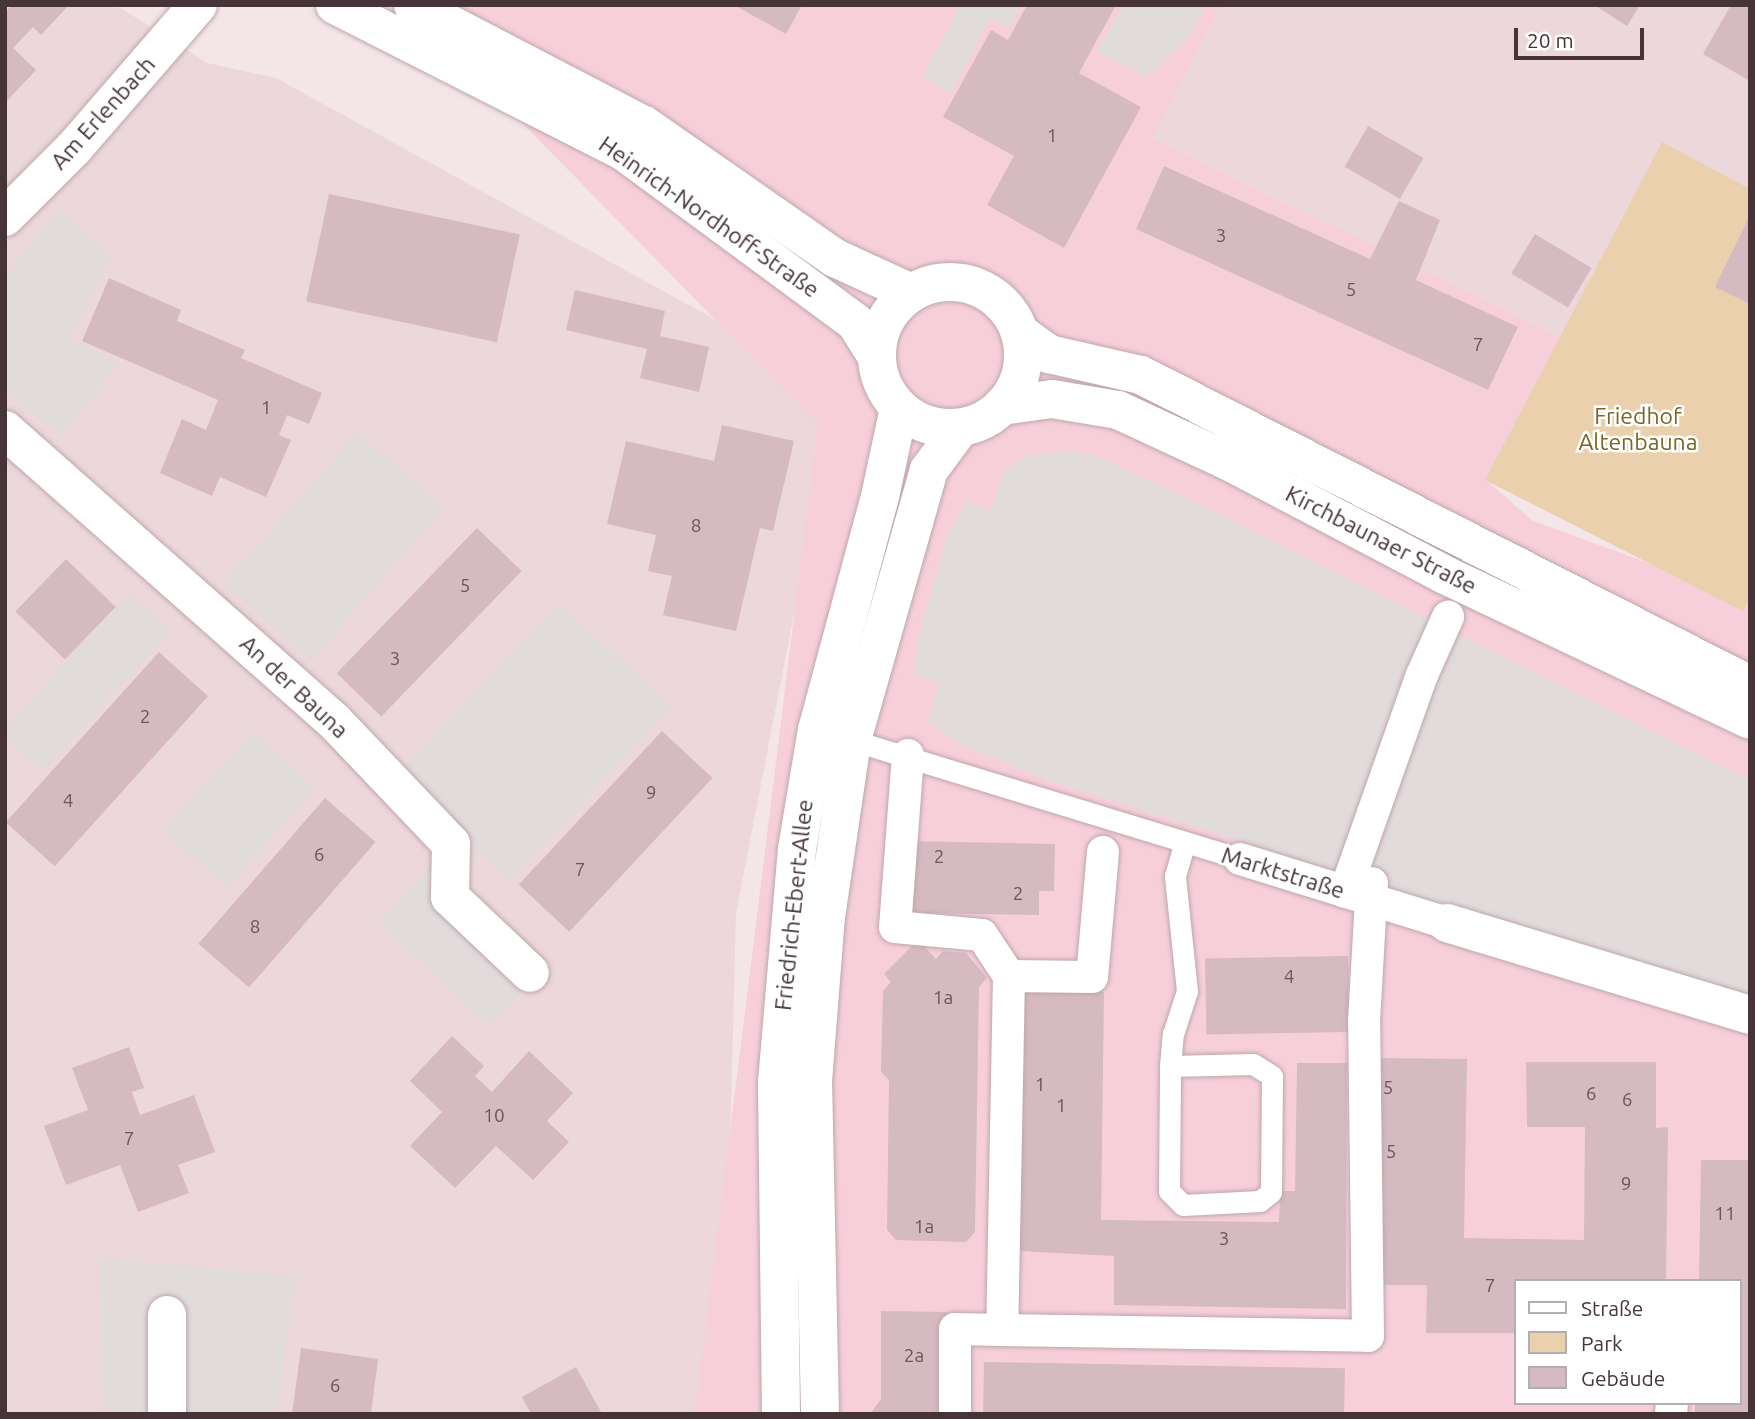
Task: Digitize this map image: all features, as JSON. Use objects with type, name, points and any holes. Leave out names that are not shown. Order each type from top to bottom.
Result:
[{"type":"street","name":"Am Erlenbach","points":[[5,217],[74,148],[198,5]]},
{"type":"street","name":"Heinrich-Nordhoff-Straße","points":[[335,5],[623,151],[855,322],[877,356]]},
{"type":"street","name":"Heinrich-Nordhoff-Straße","points":[[413,5],[644,125],[835,258],[911,293]]},
{"type":"street","points":[[943,283],[976,287],[1003,305],[1020,333],[1021,372],[1002,406],[983,420],[960,428],[916,421],[899,408],[880,375],[877,356],[880,332],[892,310],[911,293],[943,283]]},
{"type":"street","name":"Kirchbaunaer Straße","points":[[1020,333],[1049,354],[1141,375],[1750,685]]},
{"type":"street","name":"Kirchbaunaer Straße","points":[[1002,406],[1052,399],[1118,410],[1230,462],[1443,574],[1750,720]]},
{"type":"street","name":"Friedrich-Ebert-Allee","points":[[781,1414],[777,1082],[797,849],[817,730],[881,492],[899,408]]},
{"type":"street","name":"Friedrich-Ebert-Allee","points":[[820,1414],[813,1081],[826,917],[852,740],[929,470],[960,428]]},
{"type":"street","name":"An der Bauna","points":[[5,430],[334,721],[451,844],[450,897],[530,973]]},
{"type":"street","points":[[955,1414],[955,1329],[1368,1336],[1363,892],[1422,675],[1448,617]]},
{"type":"street","points":[[908,755],[895,927],[982,935],[1009,976],[1002,1330]]},
{"type":"street","points":[[1009,976],[1092,977],[1104,852]]},
{"type":"street","name":"Marktstraße","points":[[1240,859],[1363,892],[1447,923],[1750,1015]]},
{"type":"street","points":[[167,1315],[167,1414]]},
{"type":"lane","name":"Marktstraße","points":[[817,730],[908,755],[1184,844],[1240,859]]},
{"type":"lane","points":[[1170,1066],[1253,1064],[1272,1076],[1270,1192],[1260,1201],[1183,1205],[1175,1200],[1168,1177],[1170,1066],[1173,1034],[1187,991],[1175,876],[1184,844]]},
{"type":"shaded area","points":[[5,5],[116,5],[207,63],[276,78],[734,330],[817,403],[821,474],[736,913],[723,1414],[5,1414]]},
{"type":"shaded area","points":[[406,5],[1221,5],[1152,138],[1560,337],[1486,480],[1533,521],[1750,600],[1750,1414],[695,1414],[818,424]]},
{"type":"shaded area","points":[[545,5],[1750,5],[1750,611],[821,136]]},
{"type":"shaded area","points":[[960,5],[1022,5],[1010,27],[989,19],[951,94],[923,76]]},
{"type":"shaded area","points":[[1123,5],[1207,5],[1188,38],[1146,77],[1097,51]]},
{"type":"shaded area","points":[[58,211],[111,255],[70,339],[119,363],[61,435],[5,390],[5,276]]},
{"type":"shaded area","points":[[357,432],[444,507],[311,660],[224,584]]},
{"type":"shaded area","points":[[1074,451],[1102,458],[1209,509],[1750,781],[1750,1003],[1044,779],[955,742],[928,721],[939,683],[915,675],[917,643],[948,534],[957,517],[966,502],[991,510],[1004,470],[1027,456]]},
{"type":"shaded area","points":[[129,593],[170,632],[43,770],[5,736],[5,727]]},
{"type":"shaded area","points":[[559,603],[671,707],[508,881],[450,825],[404,768]]},
{"type":"shaded area","points":[[253,731],[316,788],[227,887],[163,831]]},
{"type":"shaded area","points":[[430,867],[540,970],[489,1025],[379,922]]},
{"type":"shaded area","points":[[99,1258],[295,1276],[277,1414],[103,1414]]},
{"type":"green space","name":"Friedhof Altenbauna","points":[[1662,142],[1750,189],[1750,599],[1743,611],[1485,480]]},
{"type":"building","points":[[12,5],[69,5],[41,35],[33,27],[13,48],[36,70],[5,103],[5,12]]},
{"type":"building","points":[[734,5],[802,5],[786,34]]},
{"type":"building","points":[[1027,5],[1116,5],[1079,73],[1141,107],[1064,248],[987,205],[1014,156],[943,117],[991,30],[1008,40]]},
{"type":"building","points":[[1594,5],[1640,5],[1627,26]]},
{"type":"building","points":[[1731,5],[1750,5],[1750,81],[1703,54]]},
{"type":"building","points":[[1368,126],[1423,158],[1400,199],[1344,167]]},
{"type":"building","points":[[1164,166],[1370,259],[1399,201],[1440,220],[1416,280],[1518,327],[1488,390],[1136,229]]},
{"type":"building","points":[[329,194],[520,235],[497,342],[306,302]]},
{"type":"building","points":[[1750,215],[1750,304],[1715,287]]},
{"type":"building","points":[[1535,234],[1592,268],[1568,307],[1511,273]]},
{"type":"building","points":[[109,278],[181,310],[177,321],[245,350],[241,358],[322,393],[309,424],[287,415],[279,435],[291,440],[266,497],[220,477],[212,496],[160,473],[182,419],[206,430],[218,400],[82,341]]},
{"type":"building","points":[[575,290],[665,311],[660,336],[709,347],[699,392],[640,378],[647,349],[566,330]]},
{"type":"building","points":[[722,425],[794,441],[773,531],[760,528],[736,631],[663,615],[672,576],[648,571],[656,535],[607,524],[626,441],[714,461]]},
{"type":"building","points":[[477,528],[522,571],[381,716],[337,673]]},
{"type":"building","points":[[66,559],[116,607],[65,659],[15,612]]},
{"type":"building","points":[[159,652],[208,696],[55,866],[6,822]]},
{"type":"building","points":[[662,731],[712,778],[569,932],[519,885]]},
{"type":"building","points":[[325,798],[376,842],[249,988],[198,944]]},
{"type":"building","points":[[910,841],[1055,844],[1054,891],[1039,891],[1039,915],[909,913]]},
{"type":"building","points":[[918,940],[936,959],[943,951],[966,953],[987,978],[979,987],[975,1232],[966,1242],[896,1240],[887,1230],[889,1080],[881,1072],[883,991],[891,982],[884,974]]},
{"type":"building","points":[[1348,956],[1349,1032],[1206,1034],[1205,958]]},
{"type":"building","points":[[1021,992],[1104,992],[1101,1220],[1279,1222],[1280,1191],[1295,1191],[1297,1063],[1347,1063],[1346,1309],[1114,1305],[1114,1256],[1019,1251]]},
{"type":"building","points":[[452,1036],[484,1066],[475,1076],[492,1092],[529,1051],[573,1093],[547,1121],[569,1142],[533,1180],[496,1146],[455,1188],[410,1146],[442,1112],[410,1081]]},
{"type":"building","points":[[129,1047],[144,1088],[132,1092],[140,1115],[194,1095],[215,1152],[178,1165],[189,1193],[138,1212],[120,1165],[66,1185],[44,1126],[88,1110],[72,1068]]},
{"type":"building","points":[[1377,1058],[1467,1059],[1464,1238],[1584,1240],[1585,1127],[1527,1127],[1526,1062],[1656,1062],[1656,1128],[1668,1127],[1666,1279],[1514,1279],[1514,1333],[1426,1333],[1427,1285],[1374,1285]]},
{"type":"building","points":[[1701,1160],[1750,1160],[1750,1414],[1695,1414],[1695,1405],[1741,1405],[1741,1279],[1699,1279]]},
{"type":"building","points":[[881,1311],[947,1312],[945,1414],[870,1414],[881,1399]]},
{"type":"building","points":[[301,1348],[378,1359],[371,1414],[292,1414]]},
{"type":"building","points":[[984,1362],[1345,1368],[1344,1414],[983,1414]]},
{"type":"building","points":[[576,1367],[601,1412],[531,1414],[522,1397]]}]
